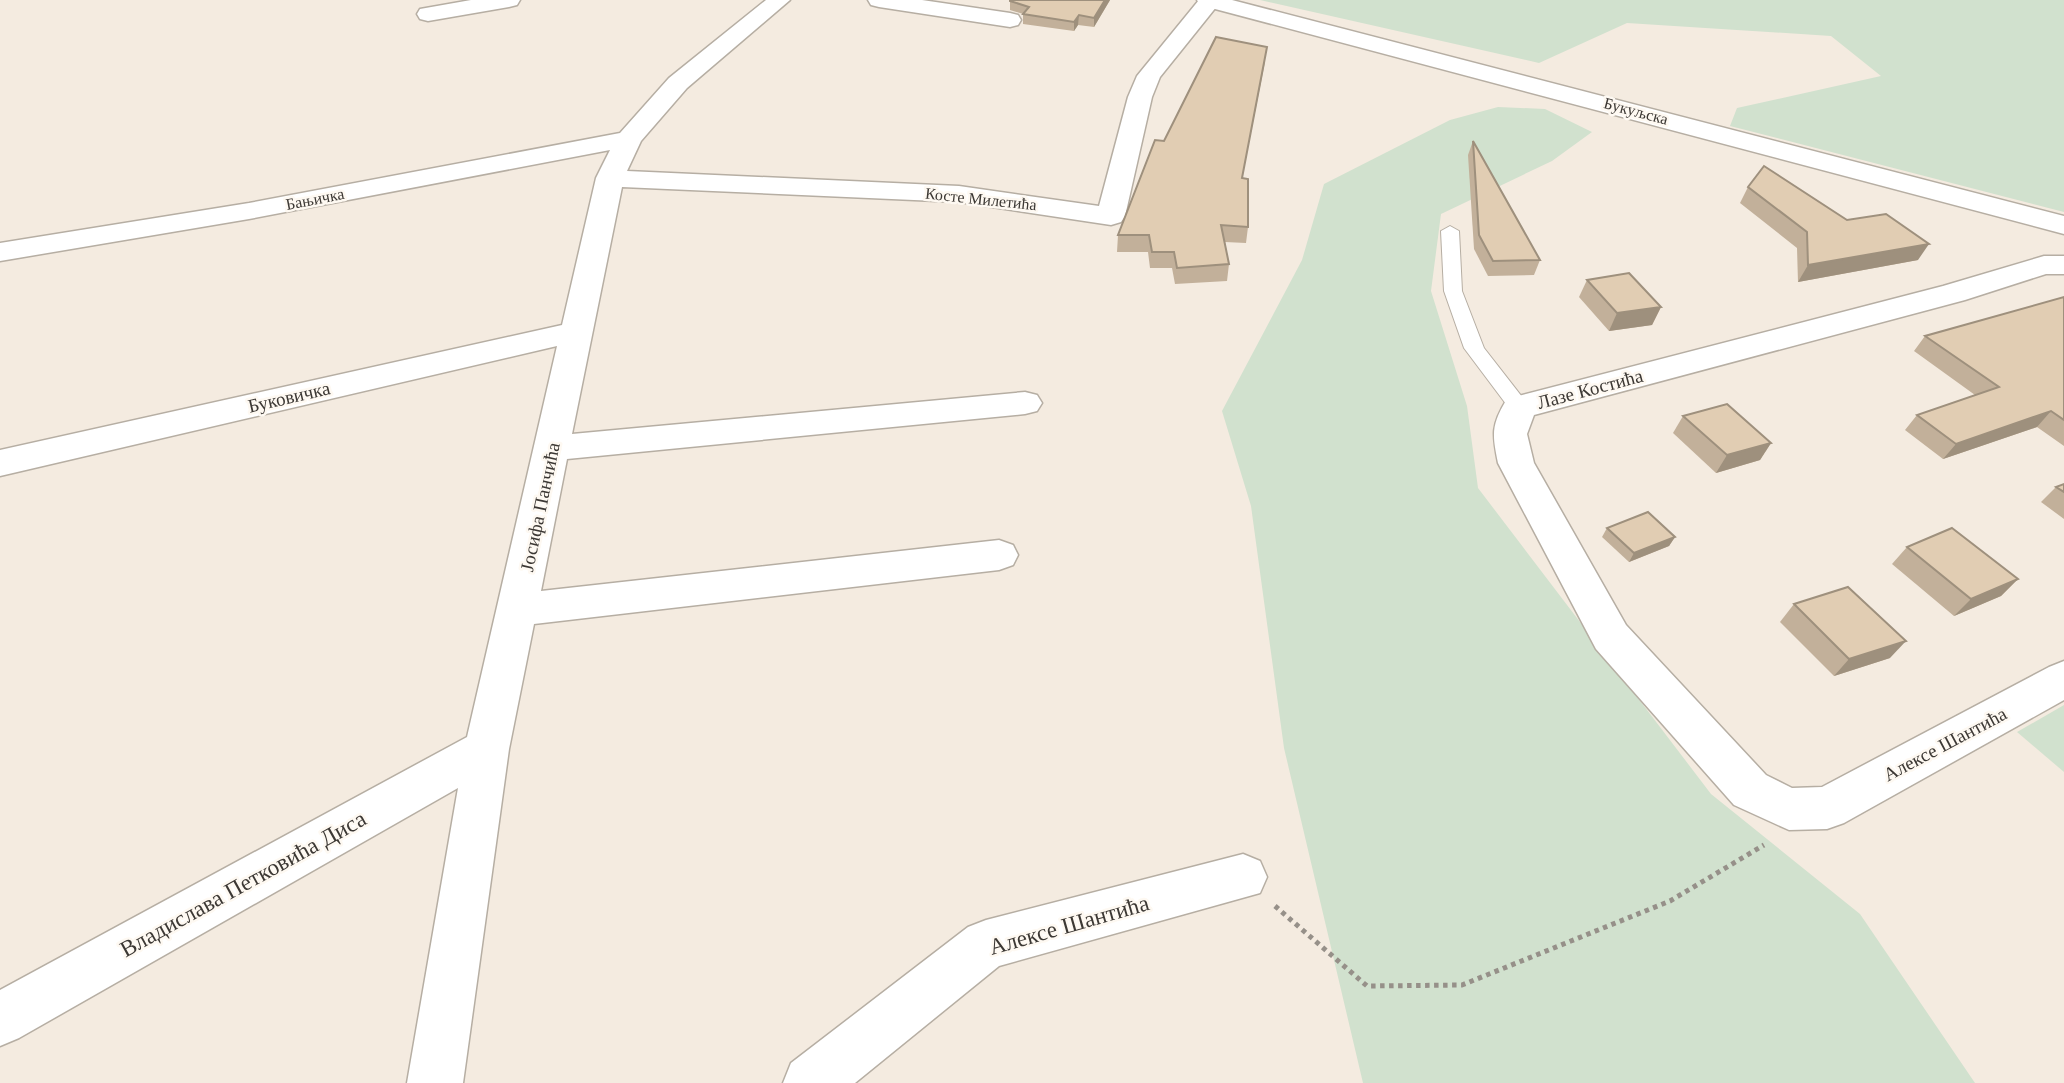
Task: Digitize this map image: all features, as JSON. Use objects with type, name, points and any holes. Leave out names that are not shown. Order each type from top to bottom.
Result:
[{"type":"street","points":[[428,14],[509,0]]},
{"type":"street","name":"Јосифа Панчића","points":[[435,1083],[487,749],[610,177],[629,139],[678,83],[779,0]]},
{"type":"street","points":[[879,0],[1010,20]]},
{"type":"street","name":"Косте Милетића","points":[[610,177],[958,194],[1111,216],[1140,97],[1149,76],[1209,0]]},
{"type":"street","name":"Букуљска","points":[[1209,0],[2064,225]]},
{"type":"street","name":"Бањичка","points":[[0,252],[249,211],[629,139]]},
{"type":"street","name":"Лазе Костића","points":[[1827,808],[1789,809],[1750,790],[1611,637],[1516,463],[1509,434],[1519,407],[1954,293],[2044,265],[2064,265]]},
{"type":"street","name":"Буковичка","points":[[0,463],[577,332]]},
{"type":"street","points":[[553,447],[1025,402]]},
{"type":"street","points":[[517,610],[999,555]]},
{"type":"street","name":"Алексе Шантића","points":[[1827,808],[2064,679]]},
{"type":"street","name":"Владислава Петковића Диса","points":[[0,1019],[487,749]]},
{"type":"street","name":"Алексе Шантића","points":[[811,1083],[986,945],[1243,877]]},
{"type":"lane","points":[[1450,231],[1453,291],[1474,348],[1519,407]]},
{"type":"path","points":[[1243,877],[1367,986],[1462,985],[1670,901],[1827,808]]},
{"type":"green space","points":[[1260,0],[2064,0],[2064,212],[1730,126],[1737,108],[1881,76],[1831,36],[1627,23],[1539,63]]},
{"type":"green space","points":[[1498,107],[1545,109],[1592,132],[1552,161],[1441,214],[1431,291],[1467,406],[1478,488],[1711,794],[1860,914],[1975,1083],[1363,1083],[1284,748],[1251,506],[1222,411],[1302,260],[1324,184],[1450,120]]},
{"type":"green space","points":[[2064,705],[2064,772],[2017,732]]},
{"type":"building","points":[[1010,0],[1105,0],[1094,18],[1079,15],[1074,22],[1023,14],[1029,7]]},
{"type":"building","points":[[1216,37],[1267,47],[1242,178],[1248,179],[1248,227],[1221,225],[1229,264],[1177,268],[1174,252],[1152,252],[1149,235],[1118,235],[1155,140],[1164,141]]},
{"type":"building","points":[[1473,141],[1540,260],[1493,261],[1479,235]]},
{"type":"building","points":[[1764,166],[1847,220],[1886,214],[1929,244],[1808,265],[1807,232],[1748,187]]},
{"type":"building","points":[[1629,273],[1661,307],[1617,313],[1587,280]]},
{"type":"building","points":[[2064,297],[2064,420],[2051,411],[1956,444],[1917,415],[1999,387],[1925,336]]},
{"type":"building","points":[[1727,404],[1771,443],[1727,455],[1683,416]]},
{"type":"building","points":[[2064,484],[2064,492],[2056,487]]},
{"type":"building","points":[[1648,512],[1675,537],[1634,553],[1607,528]]},
{"type":"building","points":[[1952,528],[2018,579],[1971,599],[1907,547]]},
{"type":"building","points":[[1848,587],[1906,641],[1849,659],[1794,604]]}]
